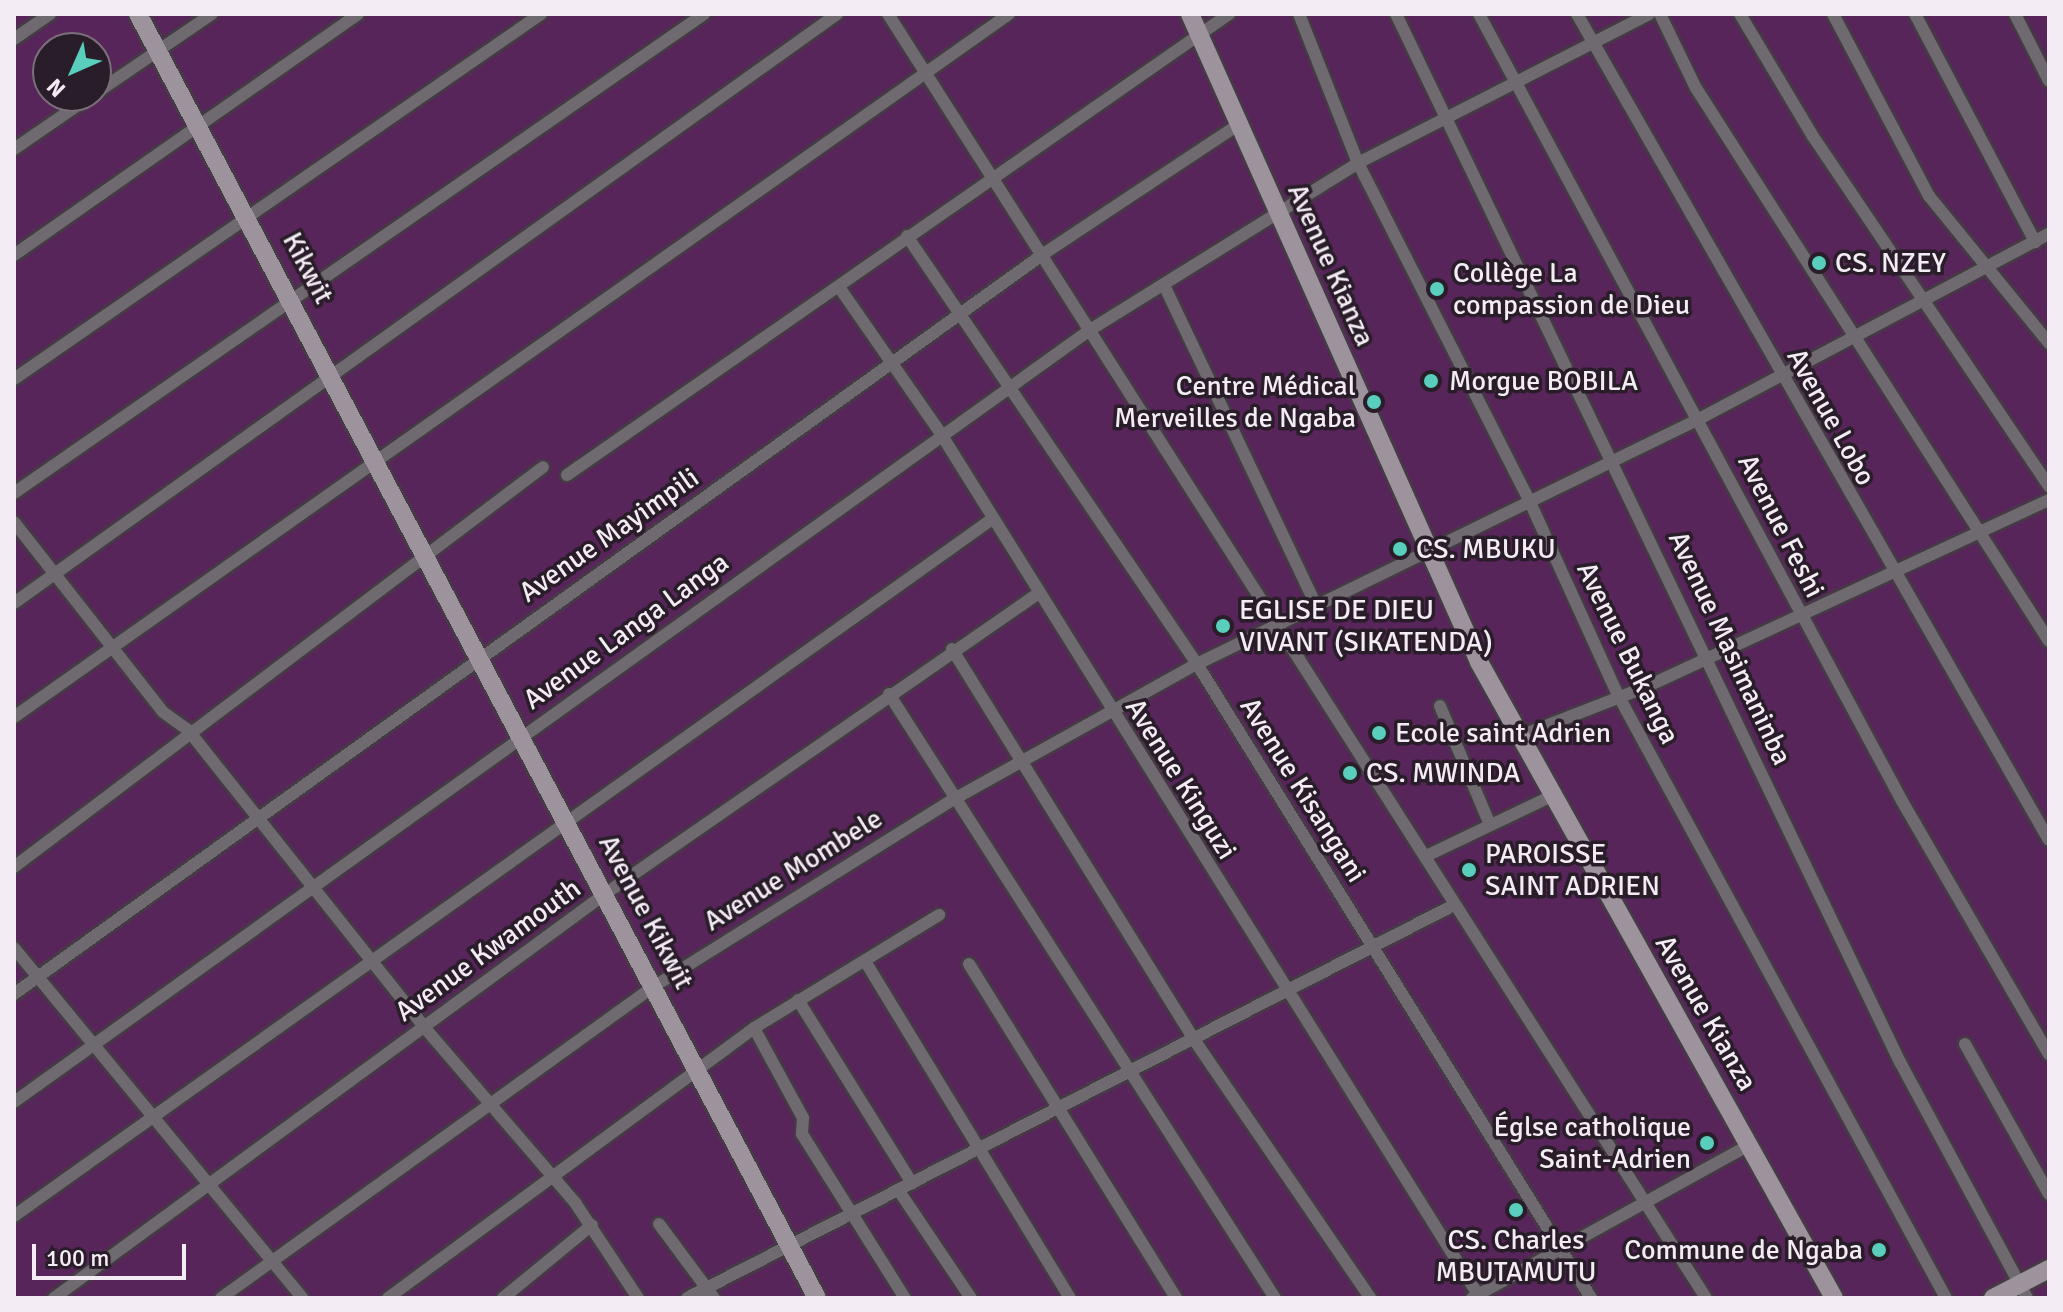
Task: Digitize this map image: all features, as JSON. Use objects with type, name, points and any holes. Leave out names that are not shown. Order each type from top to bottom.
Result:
[{"type":"main road","name":"Kikwit","points":[[138,14],[296,303],[423,553]]},
{"type":"main road","name":"Avenue Kianza","points":[[1190,14],[1278,216],[1520,736],[1834,1298]]},
{"type":"main road","name":"Avenue Kikwit","points":[[423,553],[817,1298]]},
{"type":"main road","points":[[1993,1298],[2023,1291],[2049,1269]]},
{"type":"street","points":[[14,39],[50,14]]},
{"type":"street","points":[[112,82],[212,14]]},
{"type":"street","points":[[14,255],[197,123],[358,14]]},
{"type":"street","points":[[14,379],[250,219],[541,14]]},
{"type":"street","points":[[14,493],[296,303],[704,14]]},
{"type":"street","points":[[14,603],[837,14]]},
{"type":"street","points":[[888,14],[1090,330],[1274,629],[1426,856],[1454,905],[1706,1298]]},
{"type":"street","points":[[14,717],[378,463],[1009,14]]},
{"type":"street","points":[[567,475],[839,287],[992,176],[1200,37],[1229,14]]},
{"type":"street","name":"Avenue Bukanga","points":[[1299,14],[1358,163],[1529,500],[1618,695],[1946,1298]]},
{"type":"street","name":"Avenue Masimaninba","points":[[1396,14],[1616,461],[1900,1062],[2023,1291]]},
{"type":"street","name":"Avenue Feshi","points":[[1479,14],[1512,80],[1699,419],[1800,614],[2049,1055]]},
{"type":"street","name":"Avenue Lobo","points":[[1577,14],[1889,571],[2049,840]]},
{"type":"street","name":"Avenue Langa Langa","points":[[14,1102],[315,889],[941,434],[1090,330],[1278,216],[1358,163],[1590,38],[1649,14]]},
{"type":"street","points":[[1660,14],[1696,88],[1858,334],[2049,641]]},
{"type":"street","points":[[1740,14],[1812,135],[1929,299],[2049,487]]},
{"type":"street","points":[[1833,14],[1929,196],[1974,256],[1992,268],[2049,343]]},
{"type":"street","points":[[1915,14],[2035,242]]},
{"type":"street","points":[[2015,14],[2049,81]]},
{"type":"street","points":[[14,149],[68,112]]},
{"type":"street","name":"Avenue Mayimpili","points":[[14,994],[1042,255],[1238,125]]},
{"type":"street","name":"Avenue Mombele","points":[[221,1298],[653,987],[954,799],[1112,714],[1197,664],[1274,629],[1316,605],[1529,500],[1616,461],[1779,374],[1992,268],[2049,234]]},
{"type":"street","name":"Avenue Kisangani","points":[[907,236],[1197,664],[1591,1298]]},
{"type":"street","points":[[1164,285],[1316,605]]},
{"type":"street","name":"Avenue Kinguzi","points":[[839,287],[941,434],[1036,595],[1477,1297]]},
{"type":"street","points":[[14,867],[188,730],[423,553],[465,531],[543,467]]},
{"type":"street","points":[[1520,736],[1708,659],[1889,571],[2049,500]]},
{"type":"street","points":[[14,1216],[565,819],[991,520]]},
{"type":"street","points":[[14,522],[163,712],[188,730],[424,1027],[491,1102],[592,1225],[638,1298]]},
{"type":"street","name":"Avenue Kwamouth","points":[[54,1298],[211,1187],[605,894],[952,649],[1036,595]]},
{"type":"street","points":[[952,649],[1195,1041],[1370,1298]]},
{"type":"street","points":[[889,694],[1127,1073],[1275,1298]]},
{"type":"street","points":[[1440,706],[1490,825]]},
{"type":"street","points":[[1426,856],[1552,796]]},
{"type":"street","points":[[687,1298],[711,1292],[789,1245],[1195,1041],[1454,905]]},
{"type":"street","points":[[388,1298],[754,1028],[939,915]]},
{"type":"street","points":[[14,948],[270,1262],[303,1298]]},
{"type":"street","points":[[865,961],[1070,1298]]},
{"type":"street","points":[[969,964],[1063,1106],[1176,1298]]},
{"type":"street","points":[[798,1000],[912,1183]]},
{"type":"street","points":[[754,1028],[803,1118],[802,1134],[905,1298]]},
{"type":"street","points":[[1965,1044],[2049,1194]]},
{"type":"street","points":[[1477,1297],[1749,1145]]},
{"type":"street","points":[[899,1191],[971,1298]]},
{"type":"street","points":[[659,1224],[711,1292]]},
{"type":"street","points":[[503,1298],[592,1225]]},
{"type":"shaded area","points":[[14,14],[2049,14],[2049,1298],[14,1298]]},
{"type":"place","name":"CS. NZEY","points":[[1819,263]]},
{"type":"place","name":"Collège La compassion de Dieu","points":[[1437,289]]},
{"type":"place","name":"Morgue BOBILA","points":[[1431,381]]},
{"type":"place","name":"Centre Médical Merveilles de Ngaba","points":[[1374,402]]},
{"type":"place","name":"CS. MBUKU","points":[[1400,549]]},
{"type":"place","name":"EGLISE DE DIEU VIVANT (SIKATENDA)","points":[[1223,626]]},
{"type":"place","name":"Ecole saint Adrien","points":[[1379,733]]},
{"type":"place","name":"CS. MWINDA","points":[[1350,773]]},
{"type":"place","name":"PAROISSE SAINT ADRIEN","points":[[1469,870]]},
{"type":"place","name":"Églse catholique Saint-Adrien","points":[[1707,1143]]},
{"type":"place","name":"CS. Charles MBUTAMUTU","points":[[1516,1210]]},
{"type":"place","name":"Commune de Ngaba","points":[[1879,1250]]}]
